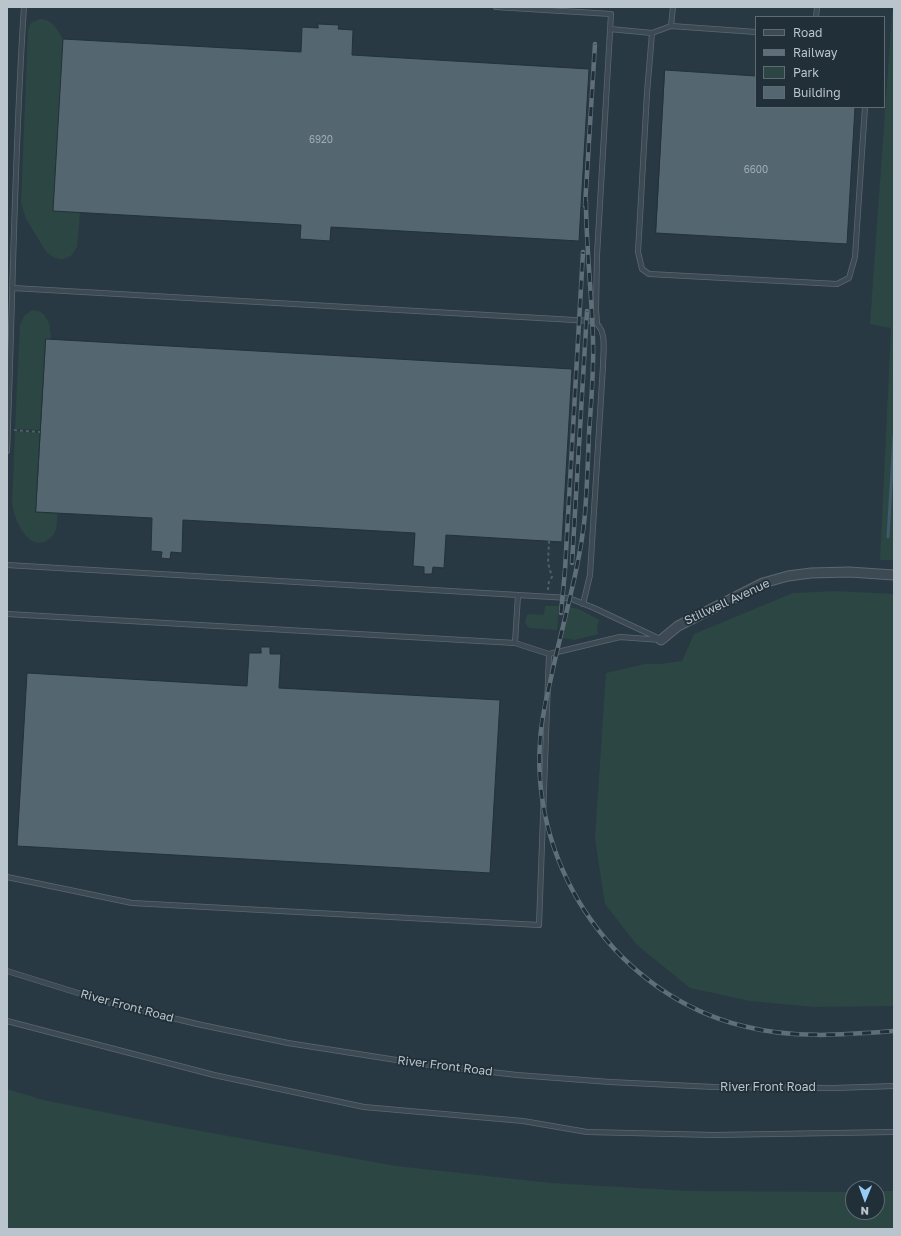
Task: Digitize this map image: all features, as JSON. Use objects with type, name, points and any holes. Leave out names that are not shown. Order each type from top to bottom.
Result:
[{"type":"street","name":"Stillwell Avenue","points":[[661,640],[678,626],[695,616],[763,583],[775,579],[811,573],[850,572],[894,575]]},
{"type":"lane","points":[[7,451],[24,7]]},
{"type":"lane","points":[[496,7],[611,14],[597,255],[597,323]]},
{"type":"lane","points":[[671,26],[673,7]]},
{"type":"lane","points":[[610,29],[652,33],[671,26],[755,32]]},
{"type":"lane","points":[[652,33],[638,252],[642,269],[649,274],[837,284],[849,278],[855,257],[865,108]]},
{"type":"lane","points":[[13,288],[579,320],[597,323],[601,326],[603,332],[603,366],[590,574],[583,604]]},
{"type":"lane","points":[[7,565],[569,598],[661,640]]},
{"type":"lane","points":[[515,643],[518,595]]},
{"type":"lane","points":[[7,614],[515,643],[549,654],[620,637],[661,640]]},
{"type":"lane","points":[[7,878],[132,903],[539,924],[549,654]]},
{"type":"lane","name":"River Front Road","points":[[7,971],[107,1002],[197,1024],[288,1043],[422,1064],[517,1075],[610,1082],[714,1087],[834,1088],[894,1086]]},
{"type":"lane","points":[[7,1021],[214,1075],[364,1107],[523,1121],[587,1132],[714,1135],[894,1132]]},
{"type":"path","points":[[8,430],[40,432]]},
{"type":"path","points":[[548,597],[549,581],[552,577],[548,563],[549,541]]},
{"type":"green space","points":[[892,12],[894,12],[894,560],[880,560],[891,328],[870,324]]},
{"type":"green space","points":[[44,19],[51,23],[63,39],[53,211],[80,212],[77,247],[71,256],[63,259],[51,256],[45,250],[26,219],[21,203],[28,30],[31,23]]},
{"type":"green space","points":[[32,310],[42,313],[45,316],[48,320],[51,334],[51,339],[46,339],[40,430],[15,428],[20,325],[24,316]]},
{"type":"green space","points":[[17,431],[40,433],[36,512],[57,513],[55,533],[48,540],[39,543],[27,537],[22,531],[13,508],[15,433]]},
{"type":"green space","points":[[836,591],[894,594],[894,1006],[815,1007],[750,1001],[690,988],[637,945],[605,904],[595,839],[606,673],[645,664],[682,661],[694,634],[793,593]]},
{"type":"green space","points":[[545,606],[559,606],[557,630],[530,628],[527,626],[525,622],[527,615],[544,615]]},
{"type":"green space","points":[[569,607],[579,609],[599,620],[597,627],[598,634],[574,640],[562,638]]},
{"type":"green space","points":[[7,1089],[43,1100],[184,1128],[396,1166],[551,1183],[689,1191],[845,1192],[845,1220],[885,1220],[885,1191],[894,1191],[894,1229],[7,1229]]},
{"type":"building","points":[[318,24],[339,25],[338,29],[353,30],[352,55],[589,69],[579,241],[331,227],[330,241],[300,239],[301,225],[53,211],[63,39],[301,52],[302,27],[318,28]]},
{"type":"building","points":[[665,70],[755,76],[755,108],[855,108],[847,244],[656,233]]},
{"type":"building","points":[[46,339],[572,369],[562,542],[446,535],[444,568],[433,567],[432,574],[424,574],[424,567],[413,566],[415,533],[183,520],[182,553],[171,552],[170,559],[161,558],[162,552],[151,551],[152,518],[36,512]]},
{"type":"building","points":[[261,647],[270,647],[270,654],[281,654],[279,688],[500,700],[490,873],[17,846],[27,673],[247,686],[249,653],[261,653]]},
{"type":"waterway","points":[[888,537],[894,436]]},
{"type":"railway","points":[[585,206],[595,44]]},
{"type":"railway","points":[[586,201],[593,376],[583,534],[555,658],[543,718],[540,742],[541,790],[550,836],[567,880],[591,920],[621,956],[657,987],[698,1010],[743,1026],[762,1030],[781,1033],[818,1035],[894,1031]]},
{"type":"railway","points":[[561,613],[565,570],[583,252]]},
{"type":"railway","points":[[572,563],[587,311]]}]
